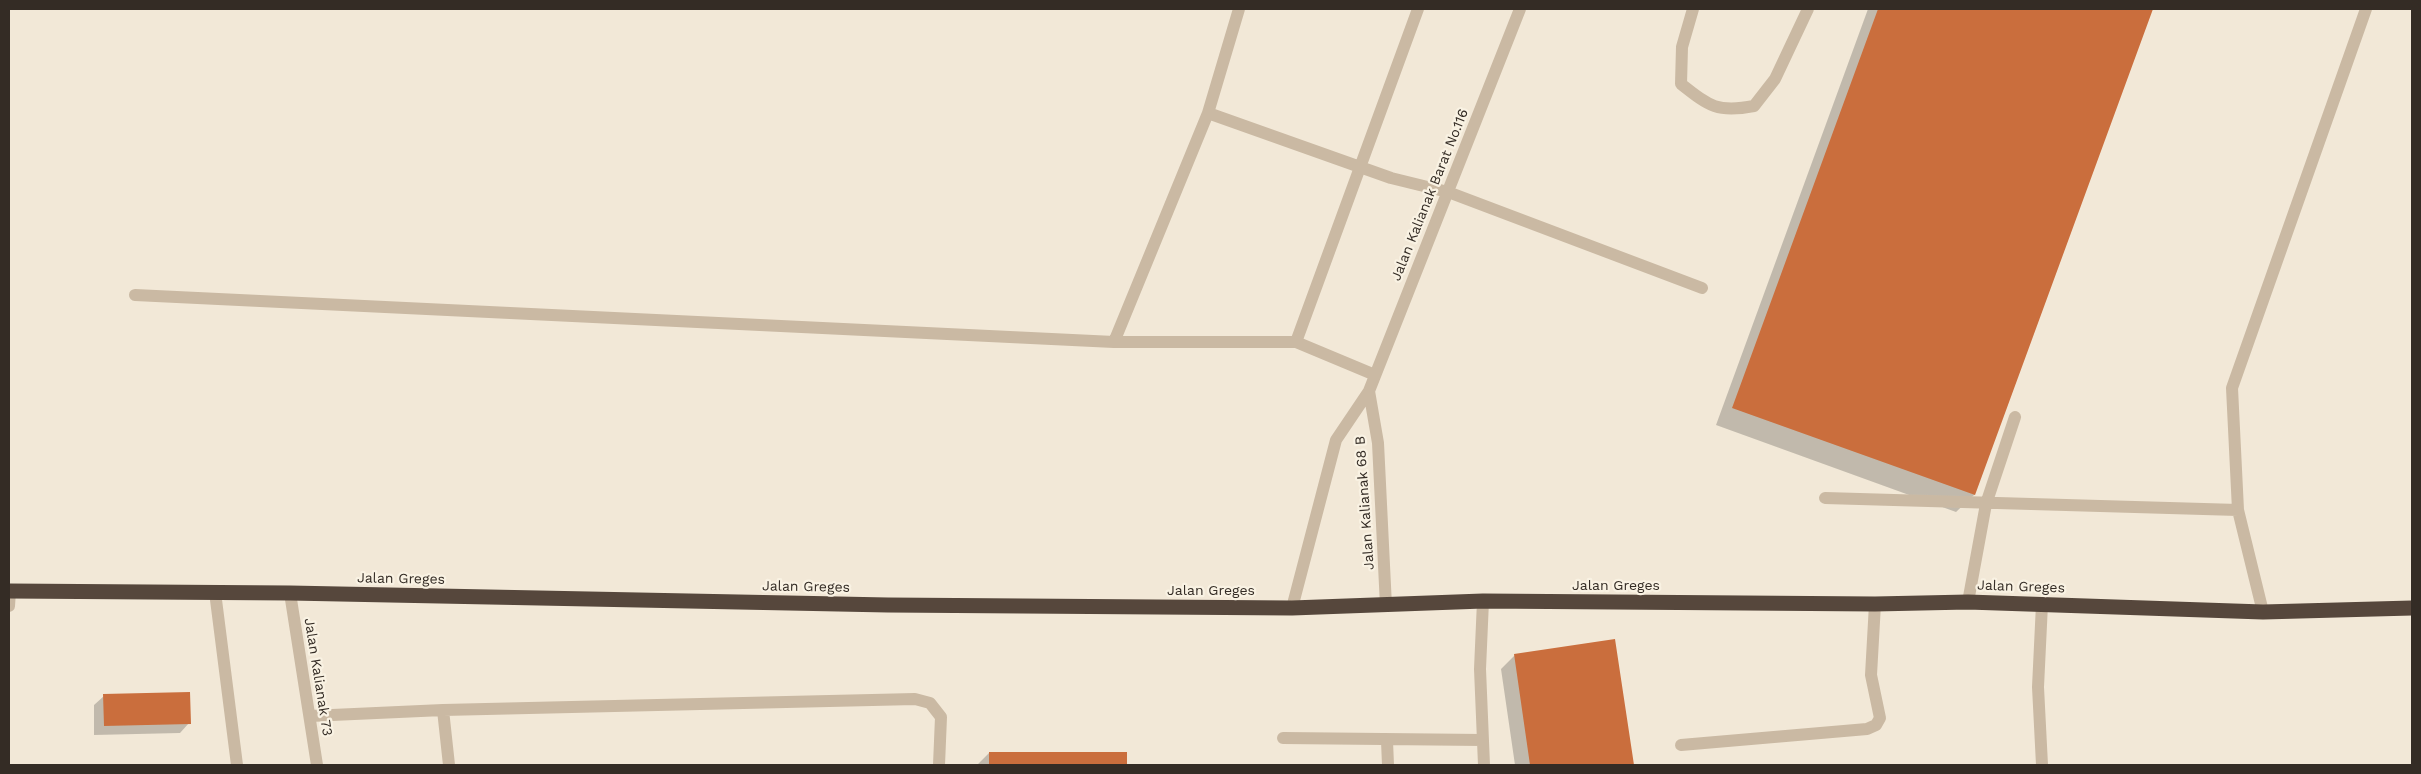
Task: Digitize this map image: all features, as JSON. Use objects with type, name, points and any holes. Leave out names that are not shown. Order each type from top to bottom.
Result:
[{"type":"highway","name":"Jalan Greges","points":[[9,595],[215,592],[888,605],[1292,608],[1483,602],[1875,604],[1968,602],[2263,612],[2412,608]]},
{"type":"lane","points":[[1114,342],[1208,113],[1239,9]]},
{"type":"lane","points":[[1296,342],[1418,9]]},
{"type":"lane","name":"Jalan Kalianak Barat No.116","points":[[1368,392],[1520,9]]},
{"type":"lane","points":[[1693,9],[1682,47],[1681,84],[1708,105],[1733,110],[1754,106],[1775,79],[1808,9]]},
{"type":"lane","points":[[2263,612],[2238,510],[2232,388],[2366,9]]},
{"type":"lane","points":[[1208,113],[1360,165],[1392,178],[1448,192],[1702,288]]},
{"type":"lane","points":[[135,295],[1114,342],[1296,342],[1375,375]]},
{"type":"lane","name":"Jalan Kalianak 68 B","points":[[1368,392],[1378,443],[1386,606]]},
{"type":"lane","name":"Jalan Kalianak 68 B","points":[[1292,608],[1336,440],[1368,392]]},
{"type":"lane","points":[[1968,602],[1986,504],[2015,417]]},
{"type":"lane","points":[[1825,498],[2238,510]]},
{"type":"lane","points":[[215,592],[237,765]]},
{"type":"lane","name":"Jalan Kalianak 73","points":[[290,593],[317,765]]},
{"type":"lane","points":[[1483,602],[1480,669],[1484,765]]},
{"type":"lane","points":[[1681,745],[1867,729],[1876,725],[1880,718],[1871,675],[1875,604]]},
{"type":"lane","points":[[2042,604],[2038,687],[2042,765]]},
{"type":"lane","points":[[310,716],[443,710],[915,699],[930,703],[941,717],[939,765]]},
{"type":"lane","points":[[443,710],[449,765]]},
{"type":"lane","points":[[1283,738],[1387,741],[1482,740]]},
{"type":"lane","points":[[1387,741],[1388,765]]},
{"type":"building","points":[[1878,9],[2153,9],[1975,495],[1732,408]]},
{"type":"building","points":[[1615,639],[1634,765],[1530,765],[1514,654]]},
{"type":"building","points":[[190,692],[191,724],[104,726],[103,694]]},
{"type":"building","points":[[989,752],[1127,752],[1127,765],[989,765]]}]
